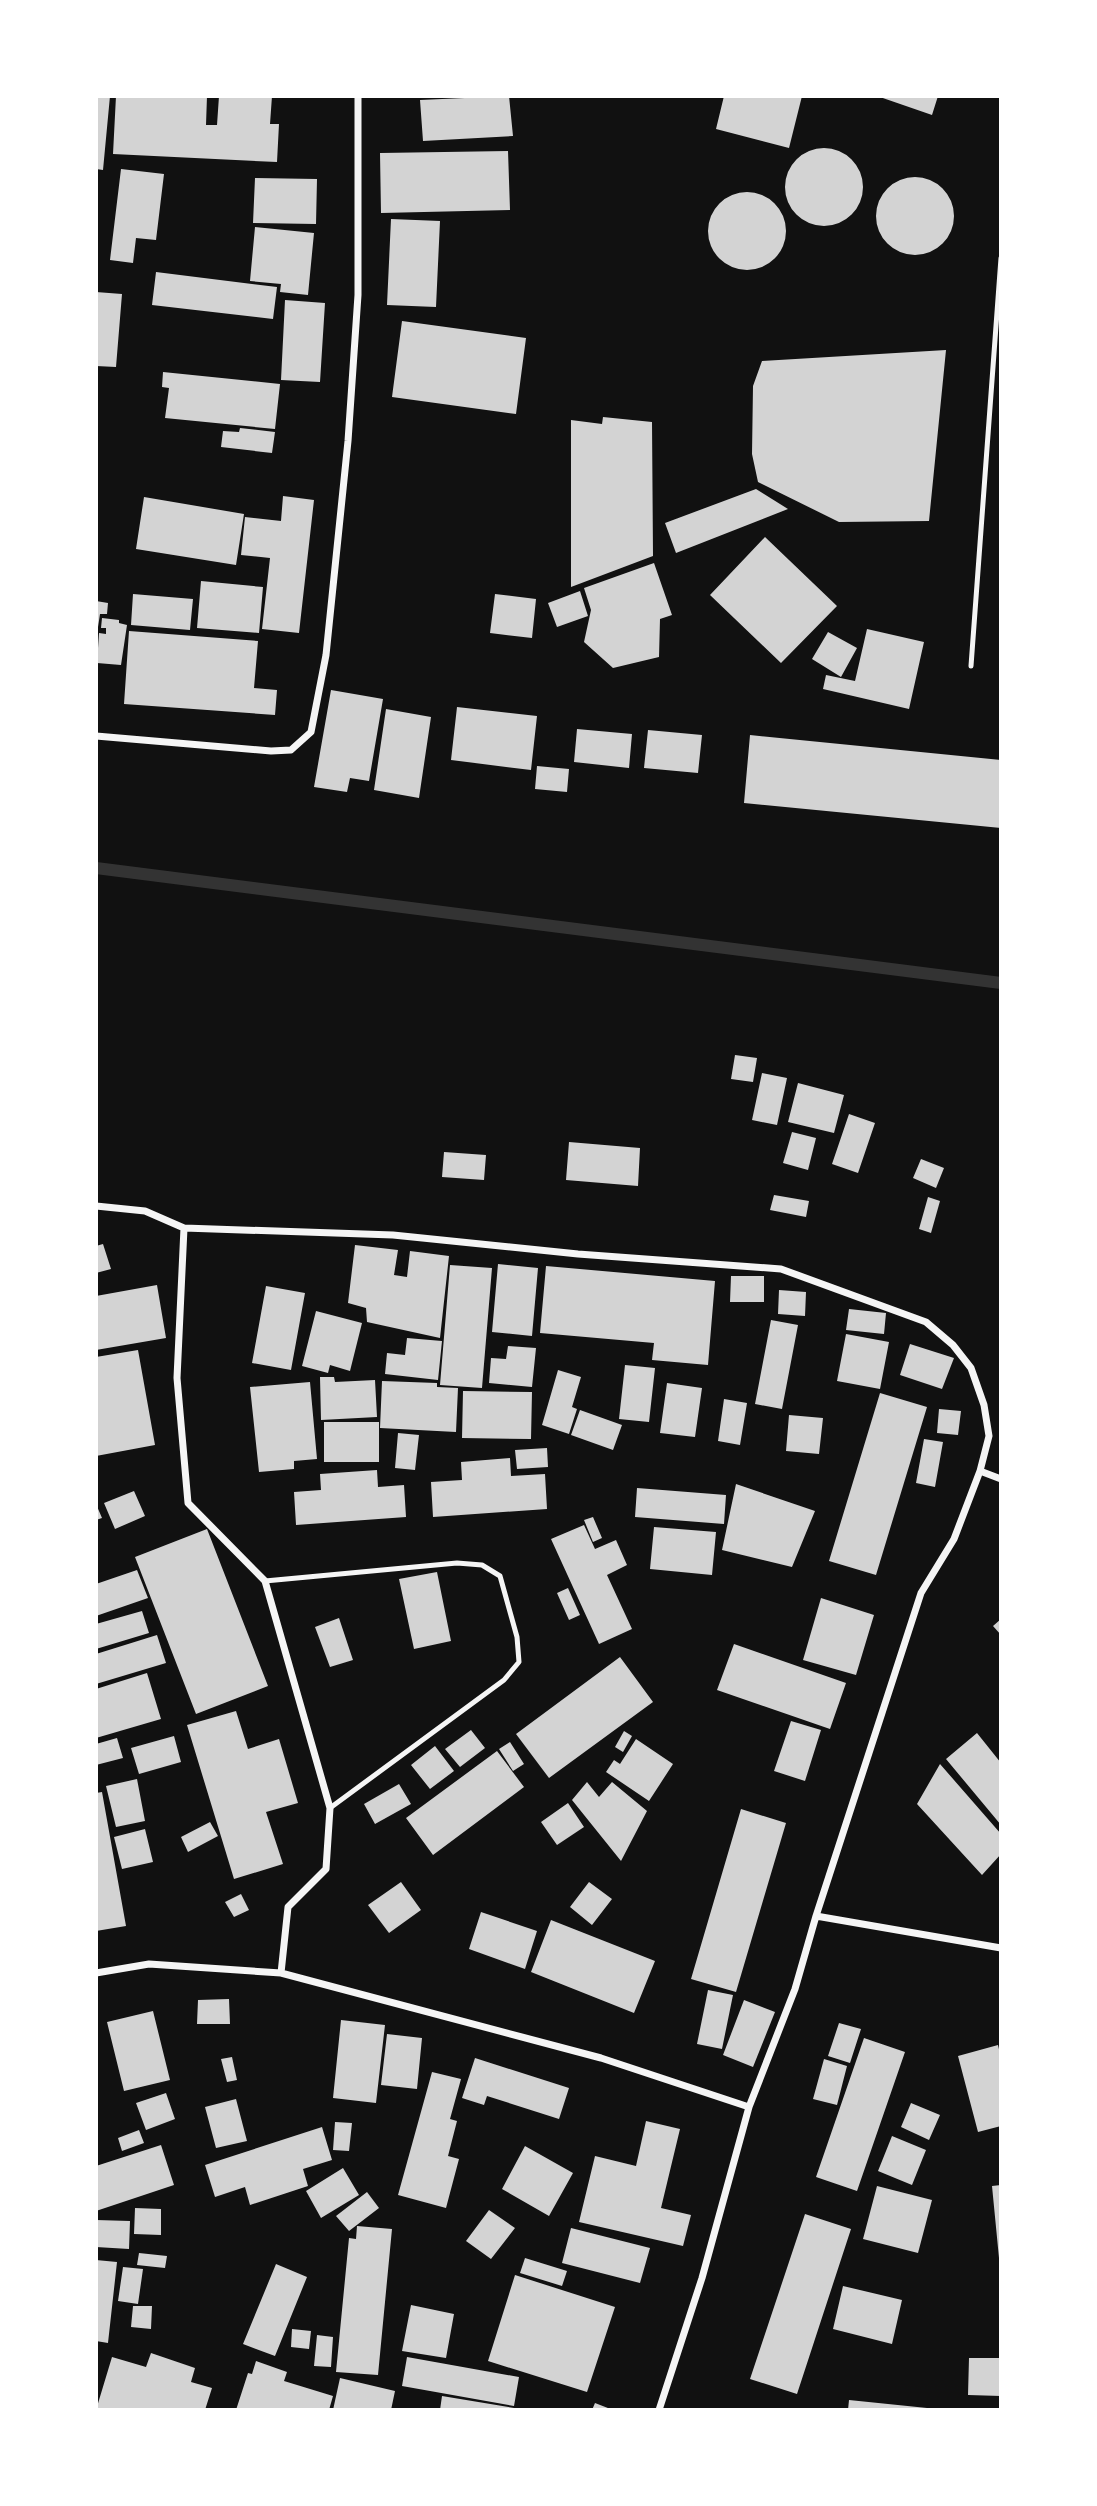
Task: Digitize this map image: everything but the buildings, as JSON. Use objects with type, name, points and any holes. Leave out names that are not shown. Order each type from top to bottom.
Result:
[{"type":"street","points":[[96,736],[271,751],[291,750],[311,732],[326,655],[348,441],[358,295],[358,96]]},
{"type":"street","points":[[96,1206],[145,1211],[184,1227],[393,1235],[578,1254],[781,1269],[926,1322],[953,1345],[971,1368],[984,1405],[989,1436],[980,1471],[954,1539],[921,1592],[795,1989],[749,2107],[702,2278],[659,2410]]},
{"type":"street","points":[[184,1227],[177,1377],[188,1503],[265,1581],[330,1808],[326,1869],[288,1907],[281,1973]]},
{"type":"street","points":[[980,1471],[1001,1479]]},
{"type":"street","points":[[816,1916],[1001,1948]]},
{"type":"street","points":[[96,1973],[149,1964],[281,1973],[601,2058],[749,2107]]},
{"type":"lane","points":[[971,666],[1001,258]]},
{"type":"lane","points":[[265,1581],[457,1563],[482,1565],[500,1576],[517,1637],[519,1662],[504,1680],[330,1808]]},
{"type":"waterway","points":[[96,868],[1001,983]]}]
